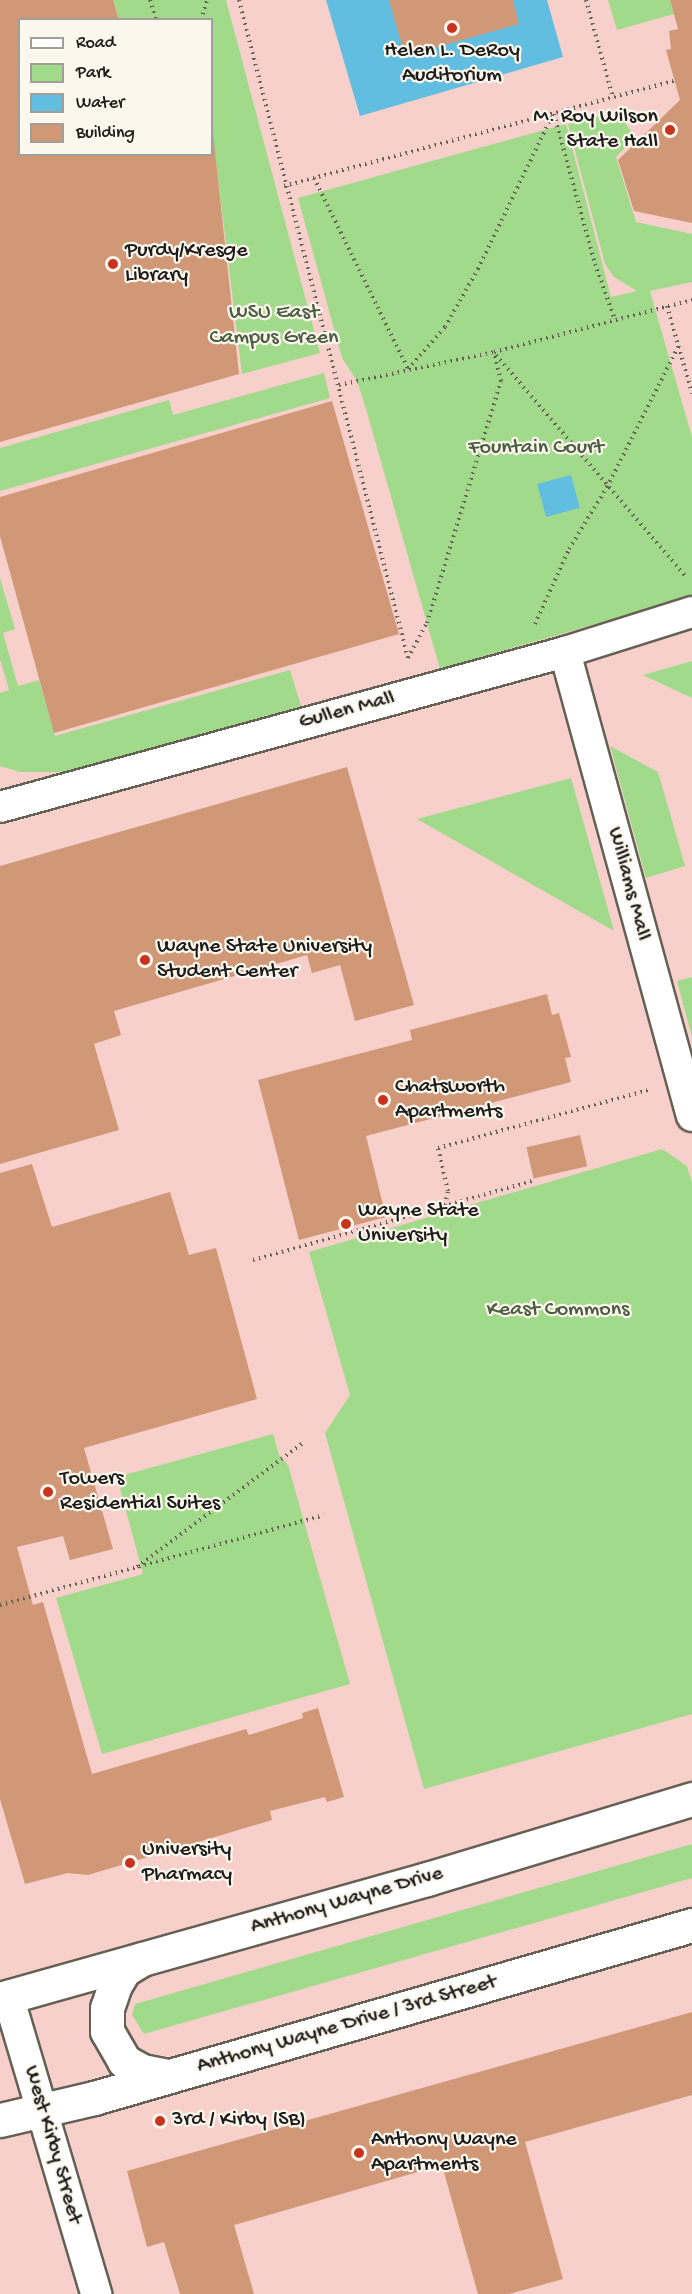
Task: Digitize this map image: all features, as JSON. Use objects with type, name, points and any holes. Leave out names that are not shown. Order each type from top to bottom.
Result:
[{"type":"street","name":"Gullen Mall","points":[[0,807],[518,666],[692,612]]},
{"type":"street","name":"Williams Mall","points":[[565,652],[692,1116]]},
{"type":"street","name":"Anthony Wayne Drive","points":[[4,1997],[427,1879],[692,1799]]},
{"type":"street","name":"Anthony Wayne Drive / 3rd Street","points":[[0,2120],[43,2112],[692,1924]]},
{"type":"street","points":[[147,1956],[124,1970],[115,1984],[107,2008],[107,2031],[124,2061],[142,2071],[168,2076]]},
{"type":"street","name":"West Kirby Street","points":[[4,1997],[43,2112],[96,2294]]},
{"type":"path","points":[[150,0],[155,18]]},
{"type":"path","points":[[202,18],[207,0]]},
{"type":"path","points":[[239,0],[283,161],[284,186],[339,385],[417,692]]},
{"type":"path","points":[[586,0],[613,98]]},
{"type":"path","points":[[284,186],[674,81]]},
{"type":"path","points":[[553,114],[595,264],[615,320]]},
{"type":"path","points":[[408,369],[445,327],[478,268],[553,114]]},
{"type":"path","points":[[314,178],[408,369]]},
{"type":"path","points":[[339,385],[494,352],[692,300]]},
{"type":"path","points":[[667,306],[692,393]]},
{"type":"path","points":[[518,666],[569,549],[606,487],[679,345]]},
{"type":"path","points":[[494,352],[606,487],[692,584]]},
{"type":"path","points":[[408,658],[427,623],[501,381],[494,352]]},
{"type":"path","points":[[445,1205],[448,1191],[438,1148],[681,1081]]},
{"type":"path","points":[[253,1260],[532,1181]]},
{"type":"path","points":[[134,1569],[304,1442]]},
{"type":"path","points":[[0,1605],[324,1515]]},
{"type":"shaded area","name":"Wayne State University","points":[[0,0],[692,0],[692,2294],[0,2294]]},
{"type":"green space","name":"WSU East Campus Green","points":[[113,0],[226,0],[320,353],[242,374],[213,138],[213,18],[119,18]]},
{"type":"green space","points":[[608,0],[670,0],[674,14],[617,30]]},
{"type":"green space","name":"Fountain Court","points":[[617,111],[635,137],[616,157],[636,222],[692,234],[692,282],[650,291],[692,437],[692,596],[440,669],[366,409],[357,381],[342,358],[298,198],[566,124],[611,297],[637,291],[614,277],[605,264],[568,124]]},
{"type":"green space","points":[[324,373],[330,398],[0,491],[0,448],[169,400],[173,415]]},
{"type":"green space","points":[[0,578],[15,629],[3,633],[18,686],[39,680],[55,736],[290,670],[301,706],[66,772],[20,772],[0,766],[0,693],[9,690],[0,659]]},
{"type":"green space","points":[[692,661],[692,698],[643,675]]},
{"type":"green space","points":[[610,746],[658,772],[685,866],[646,878]]},
{"type":"green space","points":[[571,778],[614,931],[417,819]]},
{"type":"green space","points":[[692,977],[692,1037],[677,981]]},
{"type":"green space","name":"Keast Commons","points":[[662,1149],[687,1166],[692,1183],[692,1714],[424,1789],[325,1433],[350,1395],[309,1252]]},
{"type":"green space","points":[[273,1434],[279,1455],[288,1465],[350,1684],[102,1754],[56,1598],[143,1574],[117,1477]]},
{"type":"green space","points":[[692,1844],[692,1878],[144,2034],[132,2015],[135,2004]]},
{"type":"water","points":[[326,0],[547,0],[563,57],[360,116]]},
{"type":"water","points":[[571,475],[580,508],[546,517],[537,484]]},
{"type":"building","name":"Purdy/Kresge Library","points":[[0,0],[113,0],[118,18],[18,18],[18,156],[213,156],[213,133],[239,374],[0,442]]},
{"type":"building","name":"Helen L. DeRoy Auditorium","points":[[389,0],[513,0],[519,24],[405,56]]},
{"type":"building","name":"M. Roy Wilson State Hall","points":[[670,0],[692,0],[692,223],[634,211],[618,160],[680,100],[666,50],[671,49],[669,31],[678,29]]},
{"type":"building","points":[[332,401],[399,634],[54,733],[0,536],[0,497]]},
{"type":"building","name":"Wayne State University Student Center","points":[[347,767],[414,1005],[355,1021],[340,965],[312,973],[307,955],[114,1011],[121,1035],[94,1044],[119,1130],[0,1164],[0,866]]},
{"type":"building","name":"Chatsworth Apartments","points":[[547,994],[552,1015],[559,1013],[571,1057],[565,1058],[571,1082],[366,1136],[386,1217],[299,1240],[258,1080],[412,1040],[410,1030]]},
{"type":"building","points":[[580,1135],[587,1166],[534,1179],[526,1147]]},
{"type":"building","name":"Towers Residential Suites","points":[[32,1164],[52,1227],[170,1192],[189,1255],[216,1248],[257,1399],[84,1448],[113,1549],[70,1560],[63,1536],[17,1547],[33,1605],[43,1602],[92,1774],[246,1729],[249,1735],[303,1718],[302,1713],[318,1708],[344,1797],[327,1802],[325,1797],[270,1811],[272,1820],[88,1875],[68,1873],[25,1884],[0,1799],[0,1173]]},
{"type":"building","name":"Anthony Wayne Apartments","points":[[692,2012],[692,2095],[525,2142],[563,2279],[509,2294],[478,2294],[442,2165],[234,2225],[254,2294],[180,2294],[164,2242],[147,2247],[127,2171]]},
{"type":"place","name":"Helen L. DeRoy Auditorium","points":[[452,28]]},
{"type":"place","name":"M. Roy Wilson State Hall","points":[[670,130]]},
{"type":"place","name":"Purdy/Kresge Library","points":[[113,264]]},
{"type":"place","name":"Wayne State University Student Center","points":[[145,960]]},
{"type":"place","name":"Chatsworth Apartments","points":[[383,1100]]},
{"type":"place","name":"Wayne State University","points":[[346,1224]]},
{"type":"place","name":"Towers Residential Suites","points":[[48,1492]]},
{"type":"place","name":"University Pharmacy","points":[[130,1863]]},
{"type":"place","name":"3rd / Kirby (SB)","points":[[160,2121]]},
{"type":"place","name":"Anthony Wayne Apartments","points":[[359,2153]]}]
